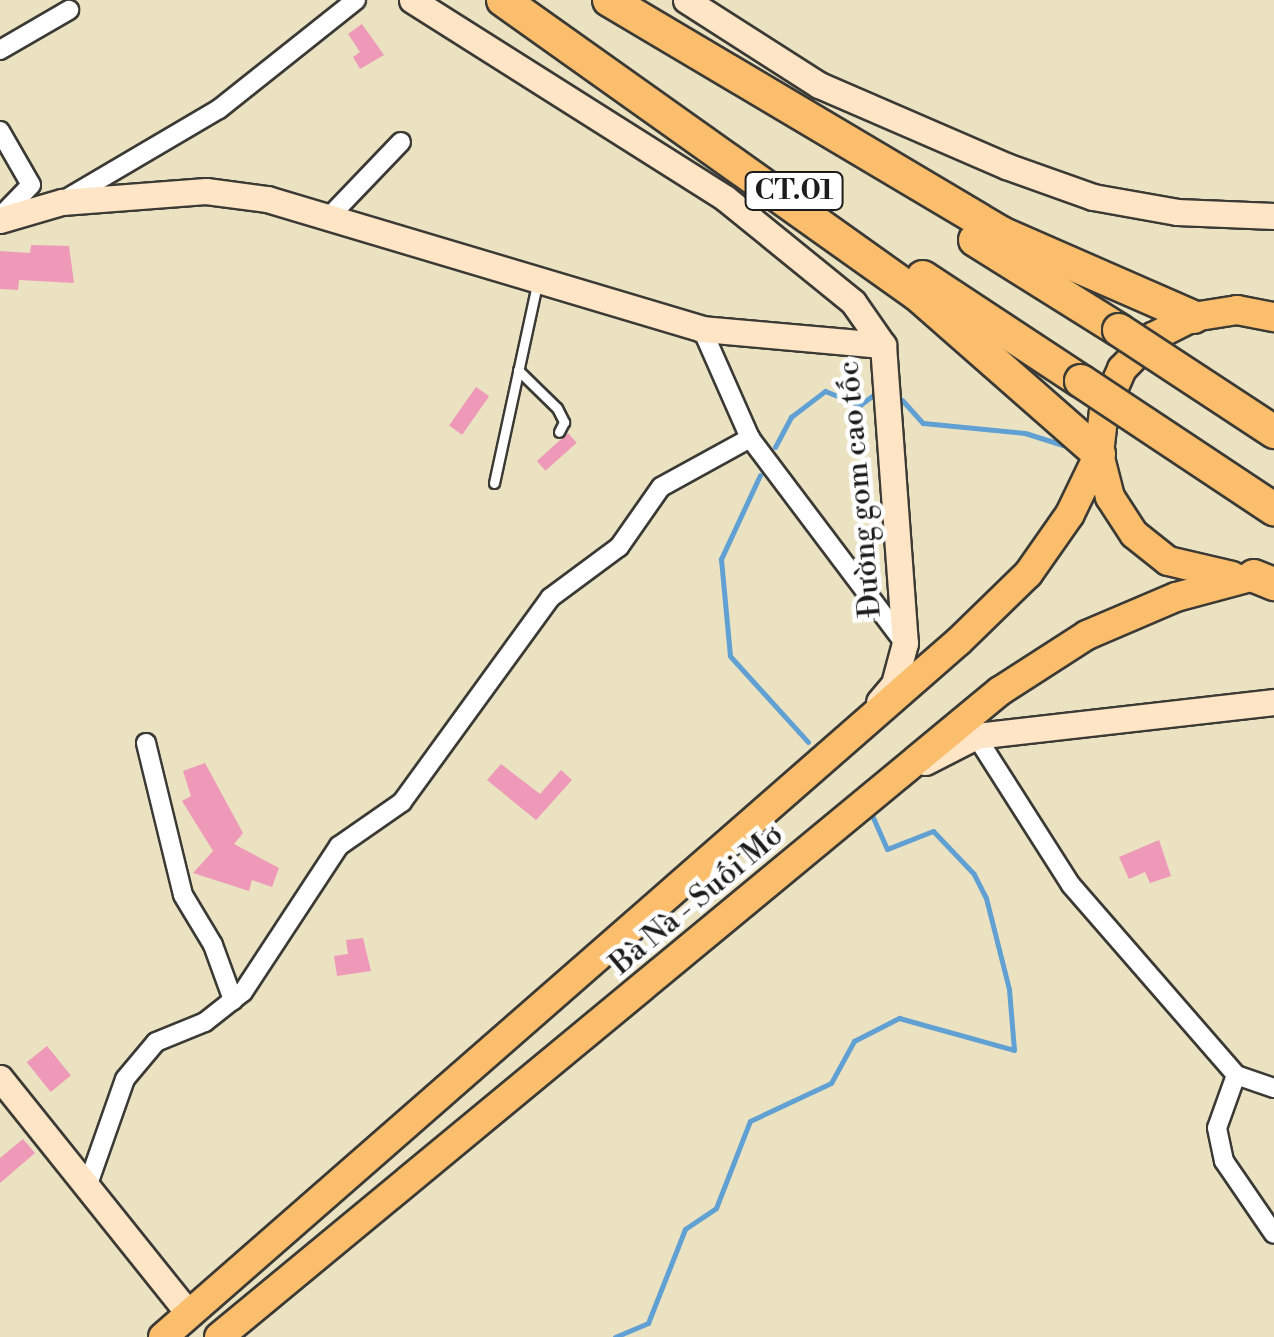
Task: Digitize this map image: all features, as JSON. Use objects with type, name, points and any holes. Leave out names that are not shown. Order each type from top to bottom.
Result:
[{"type":"highway","name":"CT.01","points":[[505,0],[1274,509]]},
{"type":"highway","points":[[505,0],[918,295],[1100,454]]},
{"type":"highway","name":"CT.01","points":[[590,0],[1120,330],[1274,432]]},
{"type":"highway","points":[[610,0],[1000,233],[1193,316]]},
{"type":"main road","name":"Đường gom cao tốc","points":[[412,0],[725,198],[853,302],[883,345],[905,643],[894,684],[864,722]]},
{"type":"main road","points":[[686,0],[819,85],[1006,166],[1094,197],[1177,212],[1274,216]]},
{"type":"main road","points":[[0,218],[62,202],[206,192],[331,215],[538,282],[702,329],[883,345]]},
{"type":"main road","points":[[1267,577],[1210,576],[1168,561],[1134,534],[1110,497],[1100,454],[1104,410],[1122,370],[1153,337],[1193,316],[1274,301]]},
{"type":"main road","points":[[1237,310],[1274,317]]},
{"type":"main road","name":"Bà Nà - Suối Mơ","points":[[163,1337],[1028,574],[1070,514],[1100,454]]},
{"type":"main road","name":"Bà Nà - Suối Mơ","points":[[219,1337],[1000,691],[1086,635],[1176,597],[1267,577]]},
{"type":"main road","points":[[902,773],[976,736],[1274,702]]},
{"type":"main road","points":[[0,1078],[208,1337]]},
{"type":"street","points":[[62,202],[219,109],[356,0]]},
{"type":"street","points":[[0,50],[69,10]]},
{"type":"street","points":[[0,131],[32,185],[0,218]]},
{"type":"street","points":[[331,215],[401,142]]},
{"type":"street","points":[[702,329],[750,438],[905,643]]},
{"type":"street","points":[[87,1187],[124,1079],[156,1042],[205,1022],[233,1000],[339,846],[402,802],[550,598],[619,546],[661,487],[750,438]]},
{"type":"street","points":[[976,736],[1070,884],[1236,1075],[1274,1088]]},
{"type":"street","points":[[146,743],[183,895],[213,945],[233,1000]]},
{"type":"street","points":[[1236,1075],[1217,1128],[1224,1161],[1274,1234]]},
{"type":"lane","points":[[494,482],[538,282]]},
{"type":"lane","points":[[518,370],[556,408],[564,422],[559,432]]},
{"type":"building","points":[[362,24],[384,55],[360,69],[353,57],[360,52],[348,34]]},
{"type":"building","points":[[31,245],[69,246],[74,283],[19,280],[18,290],[0,289],[0,251],[30,253]]},
{"type":"building","points":[[476,387],[489,396],[462,435],[449,426]]},
{"type":"building","points":[[568,433],[577,443],[545,471],[537,461]]},
{"type":"building","points":[[205,763],[243,833],[234,844],[279,868],[272,887],[252,880],[249,891],[193,873],[213,851],[182,801],[191,796],[183,771]]},
{"type":"building","points":[[501,764],[540,794],[561,770],[572,780],[536,820],[487,780]]},
{"type":"building","points":[[1159,840],[1171,876],[1150,883],[1145,872],[1129,879],[1119,857]]},
{"type":"building","points":[[363,938],[371,971],[337,976],[334,956],[348,954],[346,940]]},
{"type":"building","points":[[47,1046],[71,1076],[51,1092],[27,1062]]},
{"type":"building","points":[[23,1139],[35,1153],[0,1183],[0,1158]]},
{"type":"waterway","points":[[775,447],[791,417],[825,391],[860,405],[876,393]]},
{"type":"waterway","points":[[902,400],[923,423],[1025,433],[1066,446]]},
{"type":"waterway","points":[[760,475],[721,559],[730,656],[808,742]]},
{"type":"waterway","points":[[615,1337],[648,1323],[685,1229],[716,1208],[750,1121],[831,1083],[854,1041],[899,1018],[1014,1050],[1009,989],[986,898],[974,874],[933,831],[887,849],[873,817]]}]
